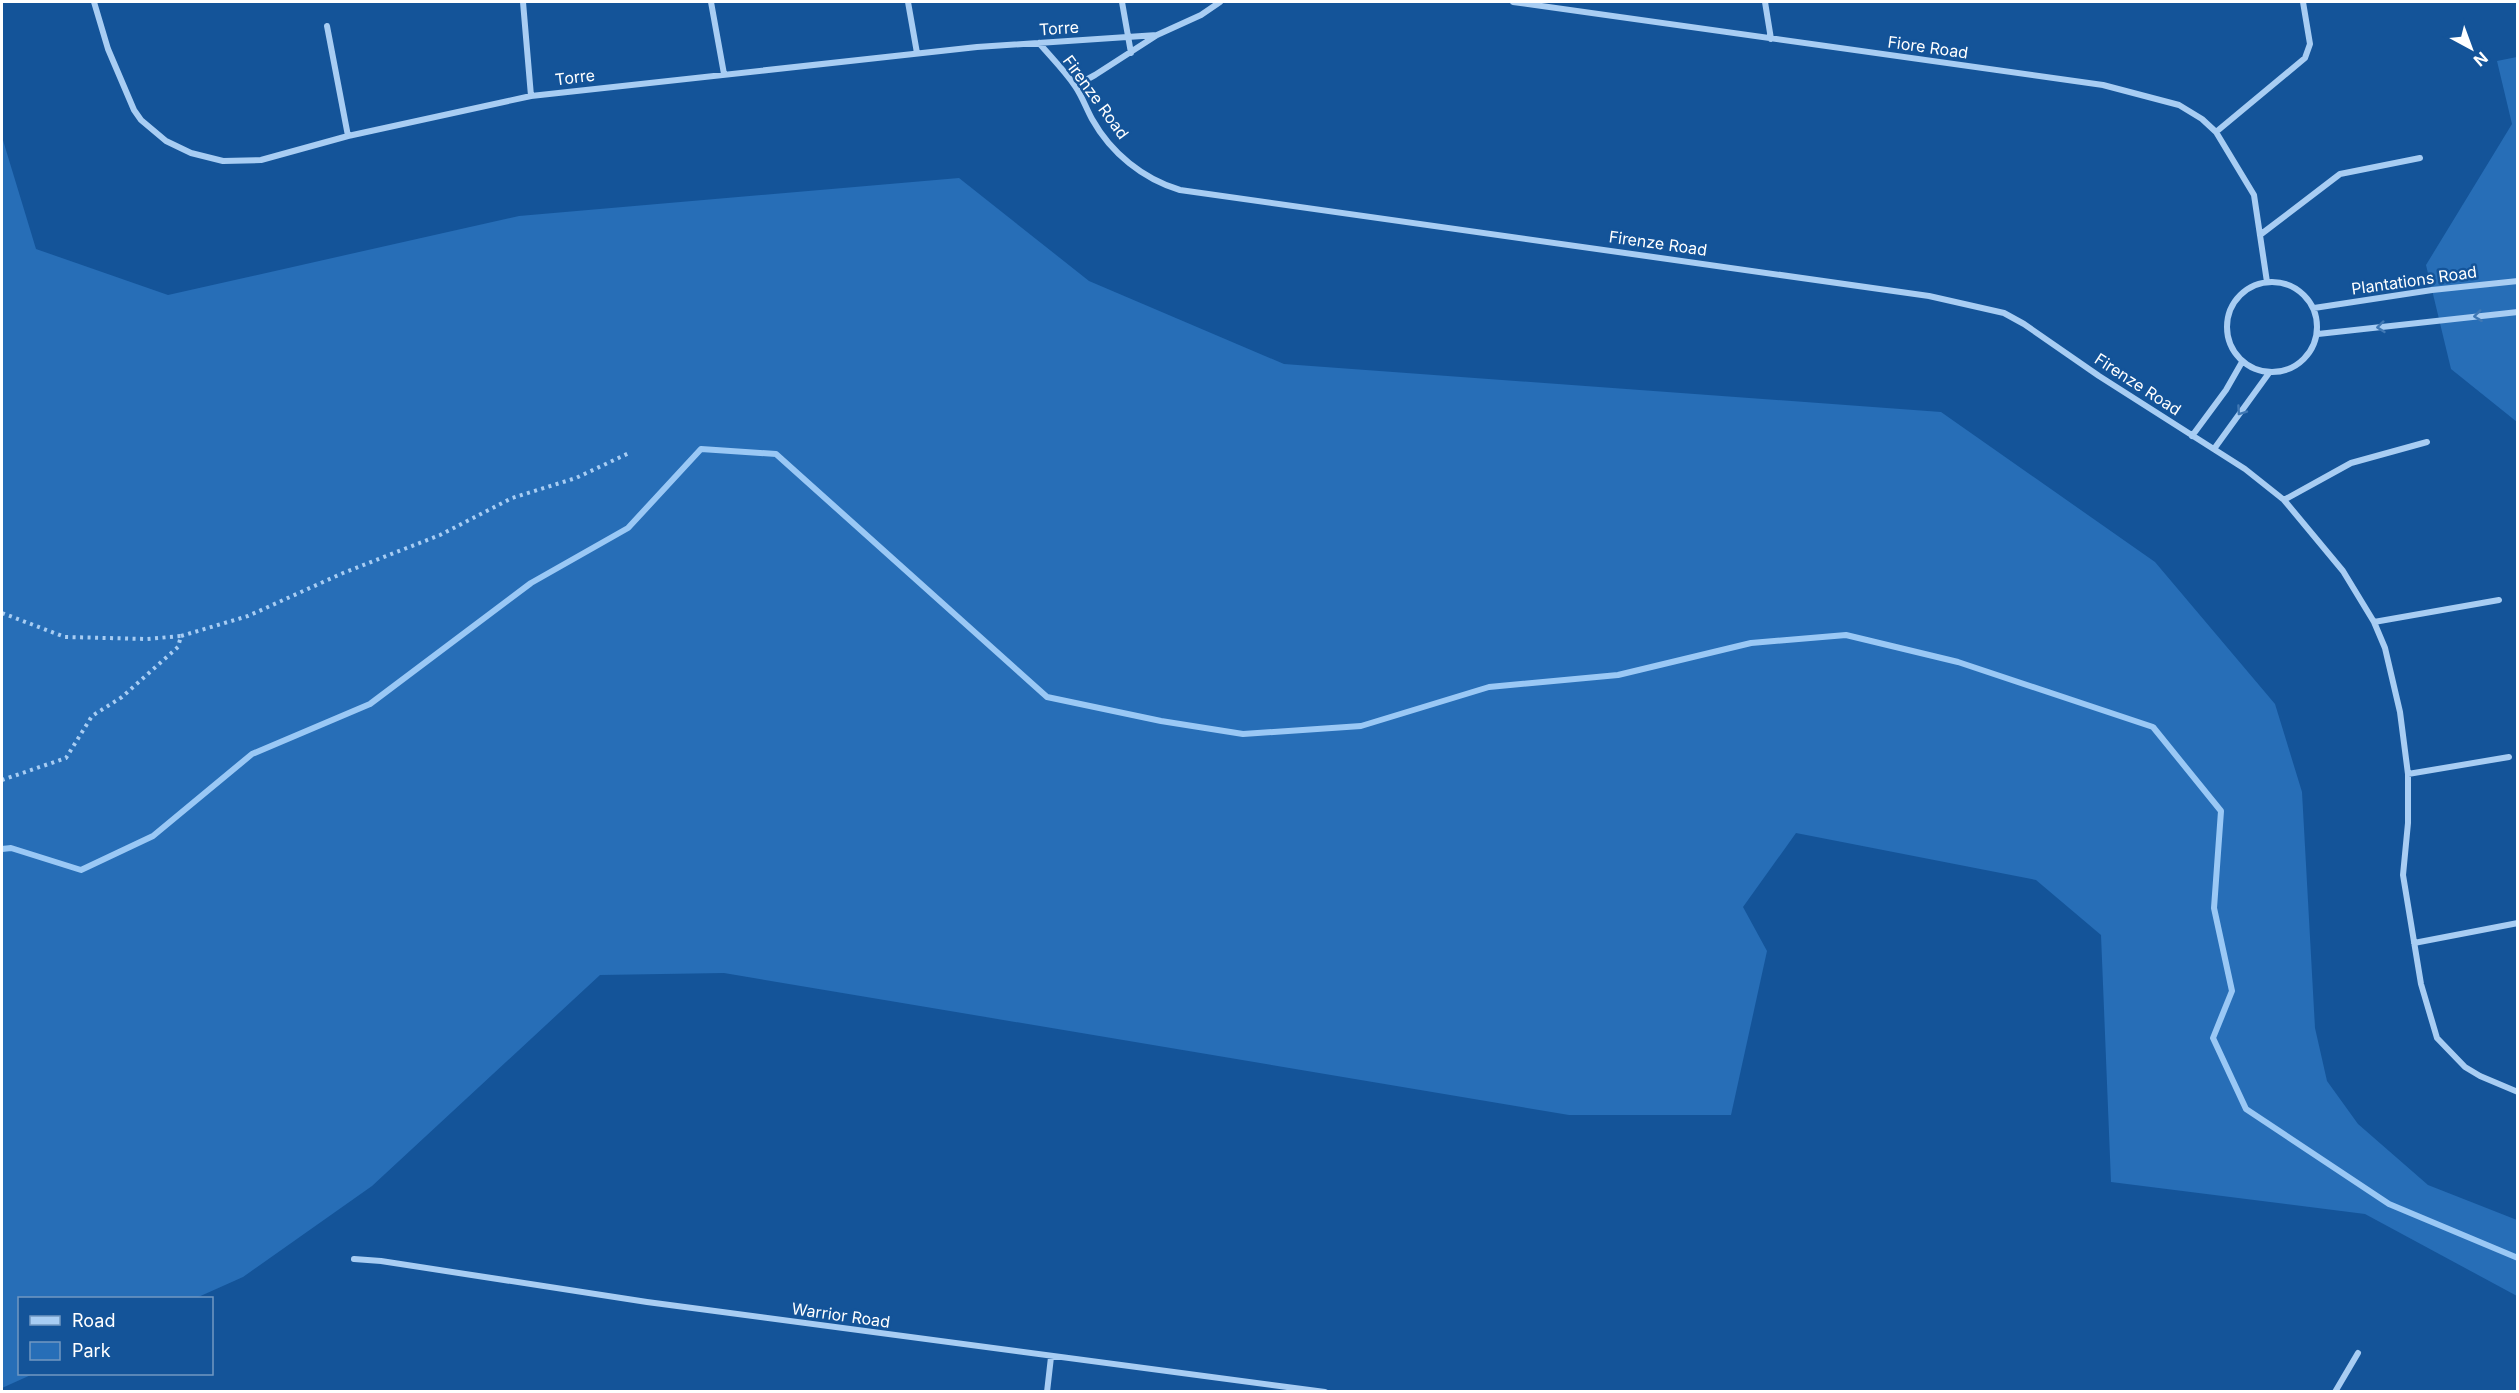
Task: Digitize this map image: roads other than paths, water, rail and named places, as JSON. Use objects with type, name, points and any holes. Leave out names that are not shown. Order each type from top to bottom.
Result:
[{"type":"street","name":"Torre","points":[[94,2],[108,49],[134,110],[146,125],[166,141],[210,159],[240,162],[261,160],[348,136],[531,96],[917,53],[1157,35]]},
{"type":"street","points":[[523,2],[531,96]]},
{"type":"street","points":[[711,2],[724,74]]},
{"type":"street","points":[[908,2],[917,53]]},
{"type":"street","points":[[1122,2],[1131,53]]},
{"type":"street","name":"Torre","points":[[1075,86],[1157,35],[1201,15],[1220,2]]},
{"type":"street","name":"Fiore Road","points":[[1513,2],[2129,90],[2179,105],[2202,119],[2216,132],[2254,195],[2267,282]]},
{"type":"street","points":[[1765,2],[1771,39]]},
{"type":"street","points":[[2216,132],[2305,58],[2310,44],[2303,2]]},
{"type":"street","points":[[327,26],[348,136]]},
{"type":"street","name":"Firenze Road","points":[[1039,43],[1075,86],[1093,121],[1129,164],[1160,185],[1180,190],[1952,299],[2004,313],[2024,324],[2099,376],[2245,469],[2284,500],[2343,571],[2374,622],[2391,669],[2408,774],[2408,823],[2403,875],[2421,984],[2437,1038],[2465,1067],[2517,1092]]},
{"type":"street","points":[[2260,235],[2340,174],[2420,159]]},
{"type":"street","name":"Plantations Road","points":[[2314,308],[2517,280]]},
{"type":"street","points":[[2267,282],[2281,282],[2295,287],[2306,296],[2314,308],[2318,334],[2314,347],[2295,367],[2282,372],[2269,373],[2255,370],[2242,362],[2233,351],[2228,337],[2227,322],[2231,307],[2240,295],[2252,286],[2267,282]]},
{"type":"street","points":[[2318,334],[2517,312]]},
{"type":"street","points":[[2192,436],[2226,390],[2242,362]]},
{"type":"street","points":[[2214,449],[2269,373]]},
{"type":"street","points":[[2284,500],[2351,463],[2427,442]]},
{"type":"street","points":[[2374,622],[2499,600]]},
{"type":"street","points":[[2408,774],[2509,757]]},
{"type":"street","points":[[2414,943],[2517,923]]},
{"type":"street","name":"Warrior Road","points":[[354,1259],[381,1261],[647,1302],[1325,1392]]},
{"type":"street","points":[[2335,1392],[2358,1353]]},
{"type":"street","points":[[1047,1392],[1052,1357]]},
{"type":"waterway","points":[[2,849],[11,848],[81,870],[153,836],[252,754],[370,704],[531,583],[628,528],[701,449],[776,454],[1047,697],[1161,721],[1243,734],[1361,726],[1489,687],[1618,675],[1751,643],[1846,635],[1958,662],[2153,727],[2221,811],[2214,908],[2232,991],[2213,1038],[2246,1109],[2389,1204],[2518,1258]]}]
